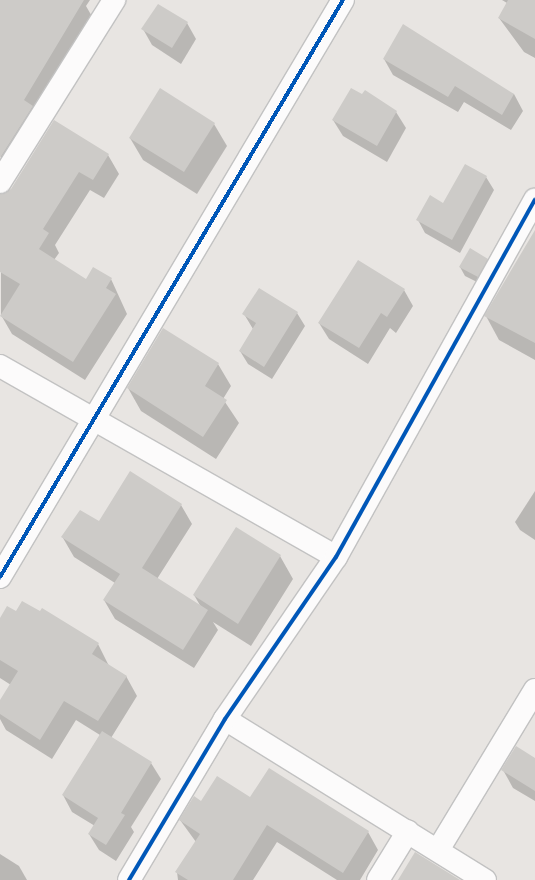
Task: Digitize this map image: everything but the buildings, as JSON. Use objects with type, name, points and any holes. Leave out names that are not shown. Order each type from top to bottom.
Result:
[{"type":"street","points":[[0,182],[114,0]]},
{"type":"street","points":[[0,577],[96,419],[343,0]]},
{"type":"street","points":[[129,880],[225,719],[336,557],[528,229],[535,200]]},
{"type":"street","points":[[0,366],[96,419],[336,557]]},
{"type":"street","points":[[438,850],[535,690]]},
{"type":"street","points":[[225,719],[485,880]]},
{"type":"street","points":[[378,880],[408,831]]},
{"type":"cycle path","points":[[0,577],[343,0]]},
{"type":"cycle path","points":[[129,880],[225,719],[336,557],[535,200]]}]
